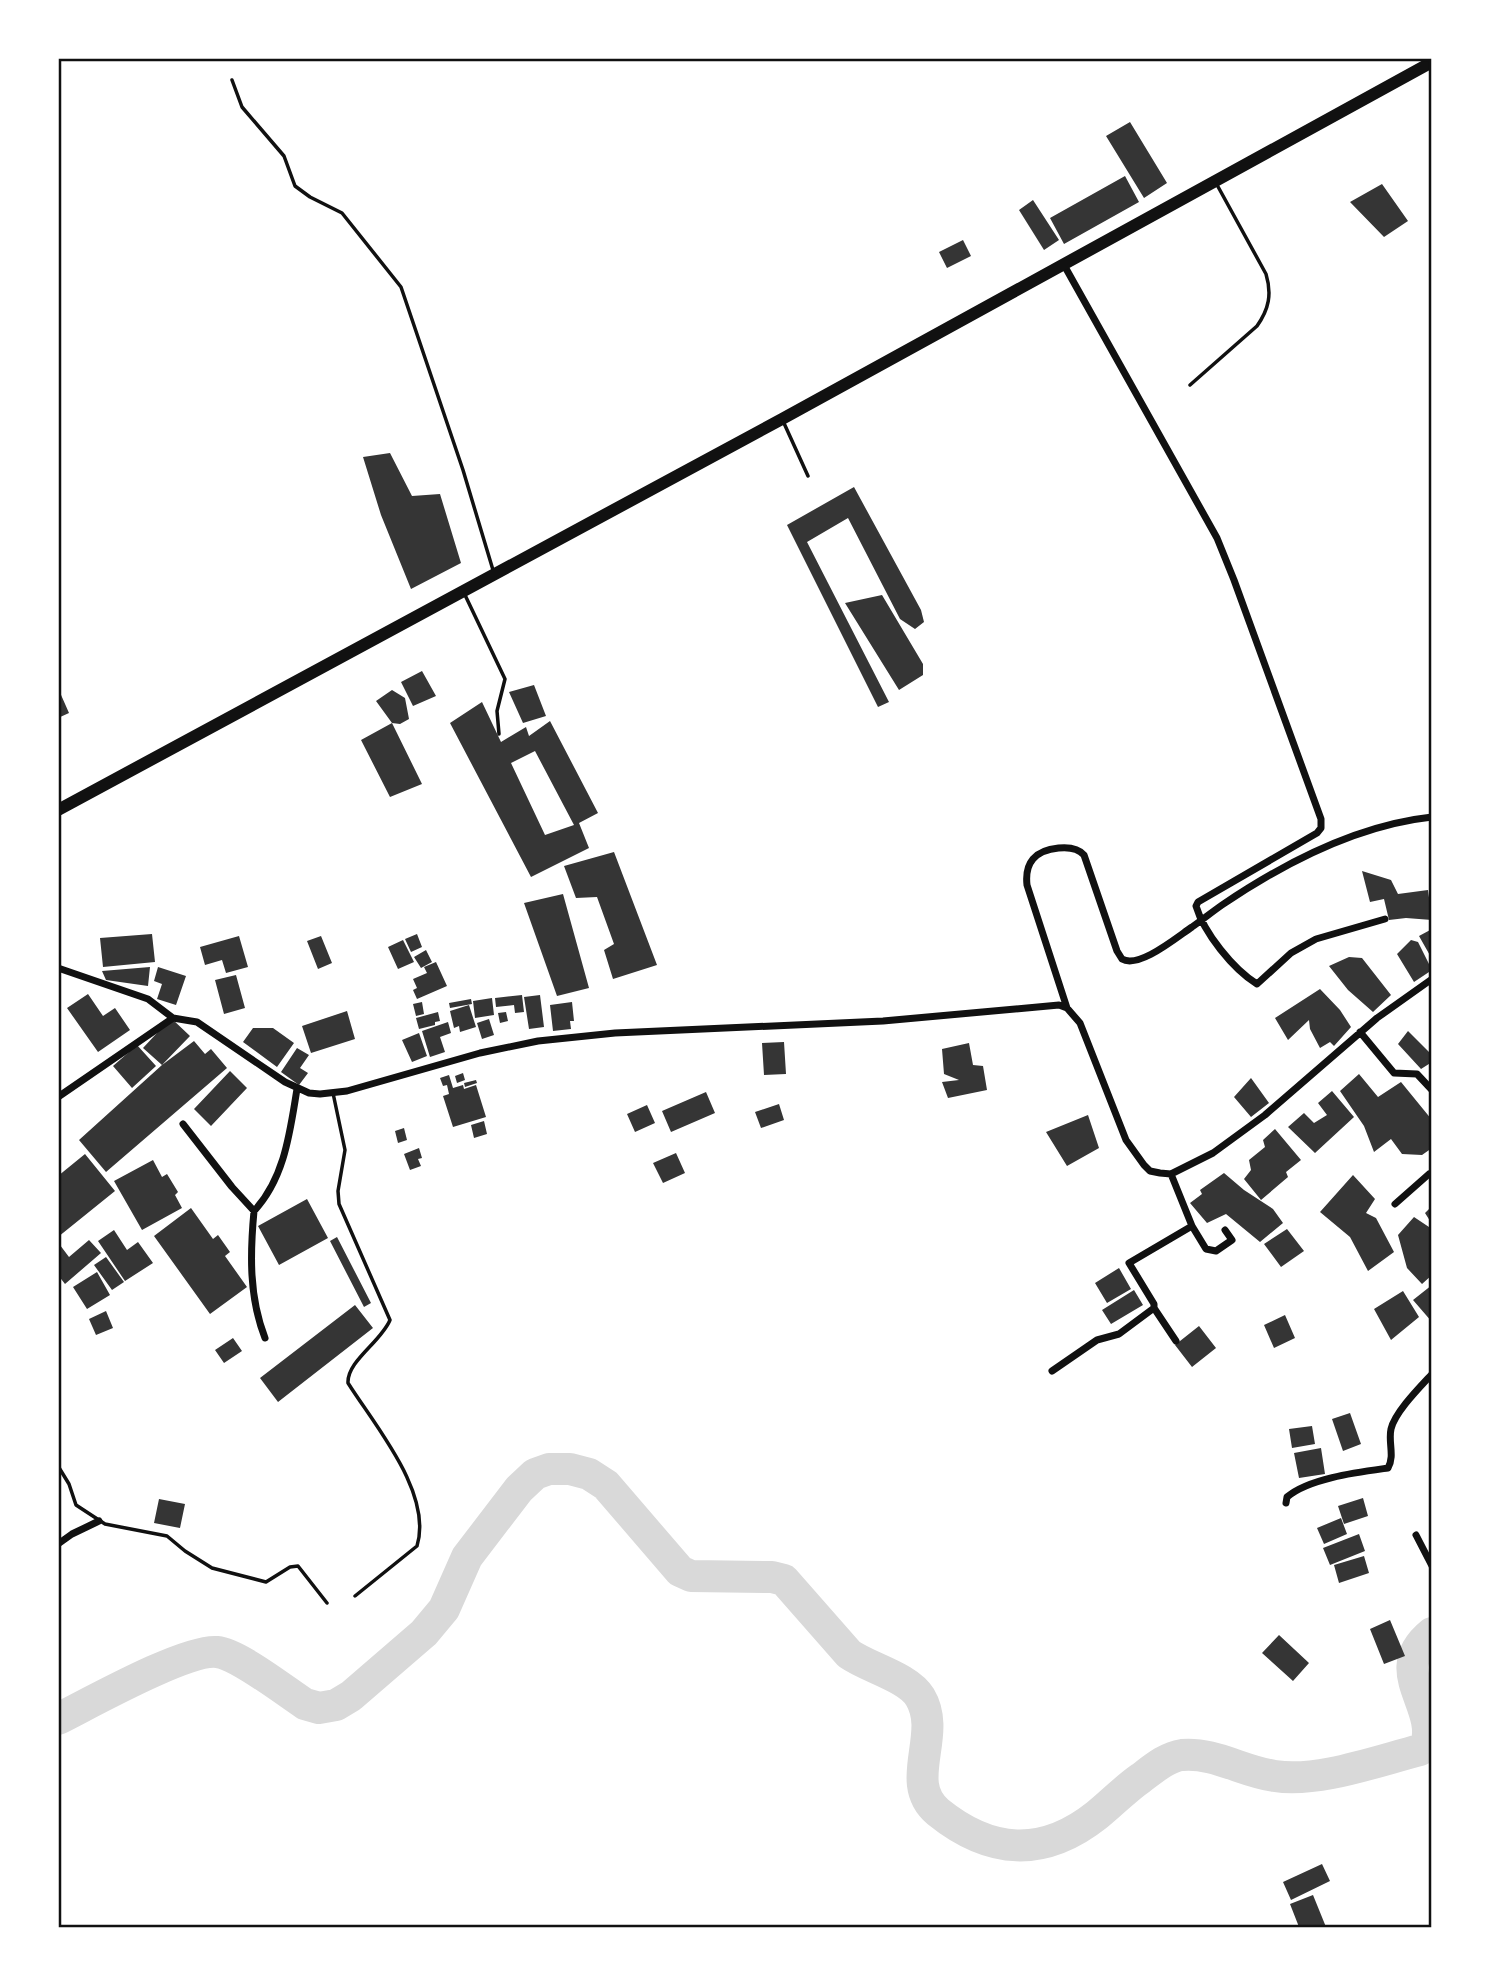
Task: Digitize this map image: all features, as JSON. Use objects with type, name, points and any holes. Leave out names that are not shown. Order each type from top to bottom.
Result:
[{"type":"highway","points":[[58,810],[782,419],[1432,62]]},
{"type":"street","points":[[1064,265],[1217,538],[1321,819],[1321,828],[1317,833],[1200,900],[1196,908],[1200,919],[1221,950],[1257,984],[1291,953],[1316,939],[1385,919]]},
{"type":"street","points":[[1432,817],[1395,823],[1330,844],[1200,919],[1139,960],[1126,961],[1117,951],[1081,851],[1070,848],[1038,854],[1028,867],[1027,885],[1067,1008],[1080,1023],[1126,1140],[1150,1171],[1171,1174],[1213,1153],[1265,1115],[1360,1032],[1432,979]]},
{"type":"street","points":[[58,968],[148,999],[173,1018],[197,1022],[297,1089],[309,1093],[333,1093],[378,1083],[480,1053],[570,1038],[615,1033],[883,1021],[1050,1005],[1067,1008]]},
{"type":"street","points":[[58,1097],[173,1018]]},
{"type":"street","points":[[1360,1032],[1394,1073],[1417,1074],[1432,1090]]},
{"type":"street","points":[[265,1338],[256,1315],[253,1283],[251,1247],[254,1211],[266,1198],[278,1173],[297,1089]]},
{"type":"street","points":[[183,1124],[254,1211]]},
{"type":"street","points":[[1171,1174],[1202,1245],[1213,1252],[1232,1240],[1225,1230]]},
{"type":"street","points":[[1395,1204],[1431,1174]]},
{"type":"street","points":[[1176,1341],[1129,1262],[1192,1226]]},
{"type":"street","points":[[1052,1371],[1097,1340],[1119,1334],[1154,1308]]},
{"type":"street","points":[[1286,1503],[1287,1497],[1293,1492],[1354,1473],[1388,1468],[1392,1462],[1391,1428],[1397,1416],[1432,1374]]},
{"type":"street","points":[[58,1544],[99,1521]]},
{"type":"street","points":[[1416,1535],[1432,1566]]},
{"type":"lane","points":[[232,80],[242,107],[284,156],[295,186],[342,213],[401,287],[463,470],[494,575]]},
{"type":"lane","points":[[1190,384],[1257,326],[1270,301],[1266,274],[1215,181]]},
{"type":"lane","points":[[782,419],[808,476]]},
{"type":"lane","points":[[462,590],[505,679],[497,711],[499,734]]},
{"type":"lane","points":[[333,1093],[345,1150],[338,1198],[390,1320],[386,1332],[350,1370],[348,1383],[399,1460],[414,1490],[420,1524],[417,1546],[355,1596]]},
{"type":"lane","points":[[58,1466],[69,1484],[76,1505],[99,1521],[167,1536],[212,1569],[266,1582],[290,1567],[298,1566],[327,1603]]},
{"type":"building","points":[[1130,122],[1167,183],[1144,198],[1106,136]]},
{"type":"building","points":[[1125,176],[1139,202],[1064,244],[1050,218]]},
{"type":"building","points":[[1382,184],[1408,221],[1384,237],[1350,202]]},
{"type":"building","points":[[1033,200],[1059,240],[1044,250],[1019,210]]},
{"type":"building","points":[[963,240],[971,256],[947,268],[939,252]]},
{"type":"building","points":[[390,453],[412,496],[440,494],[461,563],[411,589],[381,515],[363,457]]},
{"type":"building","points":[[854,487],[921,610],[924,622],[915,629],[900,619],[848,518],[807,542],[889,702],[878,707],[787,525]]},
{"type":"building","points":[[882,595],[923,664],[923,675],[899,690],[845,603]]},
{"type":"building","points":[[422,671],[436,696],[413,706],[401,682]]},
{"type":"building","points":[[534,685],[546,716],[523,723],[509,692]]},
{"type":"building","points":[[58,688],[69,713],[58,718]]},
{"type":"building","points":[[392,690],[405,698],[409,719],[400,724],[392,723],[376,701]]},
{"type":"building","points":[[482,702],[501,742],[526,727],[529,736],[550,721],[598,813],[579,823],[589,848],[531,877],[450,723]],"holes":[[[535,751],[574,825],[545,835],[511,763]]]},
{"type":"building","points":[[392,723],[422,784],[390,797],[361,740]]},
{"type":"building","points":[[614,852],[657,965],[613,979],[604,950],[614,944],[597,897],[576,898],[564,866]]},
{"type":"building","points":[[1362,871],[1391,880],[1398,894],[1428,890],[1432,920],[1389,920],[1384,899],[1370,902]]},
{"type":"building","points":[[563,894],[589,988],[557,996],[524,903]]},
{"type":"building","points":[[1432,929],[1432,959],[1419,936]]},
{"type":"building","points":[[152,934],[155,962],[103,967],[100,938]]},
{"type":"building","points":[[417,934],[422,947],[411,952],[405,939]]},
{"type":"building","points":[[239,936],[248,967],[226,973],[222,960],[205,965],[200,947]]},
{"type":"building","points":[[321,936],[332,963],[318,969],[307,941]]},
{"type":"building","points":[[403,940],[414,962],[398,969],[388,947]]},
{"type":"building","points":[[1411,940],[1418,942],[1432,970],[1414,982],[1397,954]]},
{"type":"building","points":[[426,950],[432,962],[421,968],[414,957]]},
{"type":"building","points":[[1349,957],[1362,958],[1391,995],[1373,1012],[1348,990],[1329,966]]},
{"type":"building","points":[[436,962],[447,986],[417,999],[413,990],[417,988],[413,979],[427,973],[424,967]]},
{"type":"building","points":[[150,967],[148,986],[106,980],[102,971]]},
{"type":"building","points":[[158,967],[186,976],[176,1005],[157,999],[162,984],[154,981]]},
{"type":"building","points":[[236,975],[245,1008],[224,1014],[215,980]]},
{"type":"building","points":[[1320,989],[1340,1010],[1351,1027],[1334,1046],[1330,1042],[1320,1048],[1310,1029],[1309,1020],[1288,1040],[1275,1018]]},
{"type":"building","points":[[88,994],[103,1016],[115,1008],[130,1030],[98,1052],[67,1008]]},
{"type":"building","points":[[522,995],[524,1012],[515,1013],[514,1005],[496,1007],[495,998]]},
{"type":"building","points":[[540,995],[544,1027],[529,1029],[524,997]]},
{"type":"building","points":[[492,998],[494,1015],[475,1018],[473,1001]]},
{"type":"building","points":[[471,999],[472,1004],[450,1008],[449,1003]]},
{"type":"building","points":[[422,1002],[424,1014],[416,1016],[413,1004]]},
{"type":"building","points":[[572,1002],[574,1021],[570,1021],[571,1029],[553,1031],[550,1005]]},
{"type":"building","points":[[469,1005],[476,1027],[460,1032],[459,1026],[454,1028],[450,1011]]},
{"type":"building","points":[[347,1011],[355,1039],[311,1053],[302,1026]]},
{"type":"building","points":[[438,1012],[440,1021],[419,1029],[416,1018]]},
{"type":"building","points":[[506,1012],[508,1021],[500,1023],[498,1013]]},
{"type":"building","points":[[171,1018],[190,1036],[162,1065],[143,1048]]},
{"type":"building","points":[[489,1019],[494,1035],[482,1039],[477,1023]]},
{"type":"building","points":[[448,1022],[451,1033],[440,1037],[445,1052],[430,1057],[422,1031]]},
{"type":"building","points":[[253,1028],[273,1028],[294,1043],[277,1067],[243,1042]]},
{"type":"building","points":[[1408,1031],[1432,1055],[1432,1062],[1421,1069],[1398,1044]]},
{"type":"building","points":[[419,1033],[427,1056],[412,1062],[402,1040]]},
{"type":"building","points":[[194,1041],[205,1054],[211,1049],[227,1068],[106,1172],[79,1140],[162,1065]]},
{"type":"building","points":[[784,1042],[786,1074],[764,1075],[762,1043]]},
{"type":"building","points":[[969,1043],[973,1065],[983,1066],[987,1090],[948,1098],[942,1082],[959,1080],[944,1074],[942,1049]]},
{"type":"building","points":[[137,1045],[156,1066],[132,1088],[113,1066]]},
{"type":"building","points":[[297,1048],[309,1055],[300,1068],[308,1073],[299,1085],[281,1072]]},
{"type":"building","points":[[230,1071],[247,1088],[211,1126],[194,1109]]},
{"type":"building","points":[[463,1073],[465,1080],[457,1083],[455,1076]]},
{"type":"building","points":[[1359,1074],[1378,1097],[1401,1082],[1432,1120],[1432,1148],[1422,1155],[1402,1154],[1391,1139],[1374,1152],[1364,1126],[1340,1091]]},
{"type":"building","points":[[449,1075],[453,1088],[463,1085],[464,1089],[476,1085],[486,1117],[453,1127],[443,1096],[449,1094],[447,1085],[443,1086],[440,1078]]},
{"type":"building","points":[[1251,1078],[1269,1103],[1251,1117],[1234,1097]]},
{"type":"building","points":[[476,1080],[477,1083],[465,1087],[464,1083]]},
{"type":"building","points":[[1332,1091],[1354,1117],[1315,1153],[1288,1127],[1304,1113],[1314,1123],[1327,1115],[1318,1103]]},
{"type":"building","points":[[706,1092],[715,1113],[671,1132],[662,1111]]},
{"type":"building","points":[[779,1104],[784,1120],[761,1128],[755,1112]]},
{"type":"building","points":[[647,1105],[655,1123],[635,1132],[627,1114]]},
{"type":"building","points":[[1088,1115],[1099,1148],[1067,1166],[1046,1132]]},
{"type":"building","points":[[484,1121],[487,1134],[474,1138],[471,1125]]},
{"type":"building","points":[[404,1128],[407,1140],[398,1143],[395,1131]]},
{"type":"building","points":[[1275,1129],[1301,1160],[1286,1172],[1288,1177],[1261,1200],[1244,1179],[1251,1170],[1249,1160],[1265,1147],[1263,1140]]},
{"type":"building","points":[[419,1148],[422,1158],[418,1159],[421,1166],[410,1170],[404,1154]]},
{"type":"building","points":[[676,1153],[685,1173],[663,1183],[653,1163]]},
{"type":"building","points":[[85,1154],[115,1191],[58,1237],[58,1209],[61,1206],[58,1202],[58,1176]]},
{"type":"building","points":[[153,1160],[162,1177],[167,1174],[178,1192],[175,1195],[182,1208],[142,1230],[114,1181]]},
{"type":"building","points":[[1224,1173],[1273,1209],[1283,1223],[1260,1242],[1226,1214],[1207,1223],[1190,1203],[1202,1194],[1200,1190]]},
{"type":"building","points":[[1353,1175],[1375,1199],[1366,1213],[1376,1218],[1394,1252],[1368,1271],[1350,1237],[1320,1212]]},
{"type":"building","points":[[307,1199],[328,1238],[279,1265],[258,1226]]},
{"type":"building","points":[[1432,1206],[1432,1224],[1425,1213]]},
{"type":"building","points":[[191,1208],[213,1239],[218,1235],[230,1252],[225,1256],[247,1287],[210,1314],[154,1236]]},
{"type":"building","points":[[1414,1217],[1432,1229],[1432,1275],[1422,1284],[1407,1268],[1398,1235]]},
{"type":"building","points":[[1287,1229],[1304,1251],[1281,1267],[1264,1244]]},
{"type":"building","points":[[114,1230],[127,1250],[138,1242],[153,1263],[125,1281],[98,1241]]},
{"type":"building","points":[[337,1237],[371,1303],[364,1307],[330,1241]]},
{"type":"building","points":[[89,1240],[101,1253],[65,1284],[58,1275],[58,1247],[60,1245],[69,1257]]},
{"type":"building","points":[[106,1257],[124,1282],[112,1290],[94,1265]]},
{"type":"building","points":[[1119,1268],[1131,1289],[1107,1303],[1095,1283]]},
{"type":"building","points":[[97,1272],[110,1295],[87,1309],[73,1287]]},
{"type":"building","points":[[1432,1285],[1432,1322],[1413,1300]]},
{"type":"building","points":[[1134,1290],[1143,1305],[1111,1324],[1102,1310]]},
{"type":"building","points":[[1403,1291],[1419,1317],[1391,1340],[1374,1309]]},
{"type":"building","points":[[355,1305],[373,1328],[278,1402],[260,1378]]},
{"type":"building","points":[[106,1311],[113,1328],[96,1335],[89,1319]]},
{"type":"building","points":[[1285,1315],[1295,1338],[1274,1348],[1264,1325]]},
{"type":"building","points":[[1199,1326],[1216,1348],[1192,1367],[1175,1345]]},
{"type":"building","points":[[233,1338],[242,1351],[224,1363],[215,1350]]},
{"type":"building","points":[[1350,1413],[1361,1444],[1343,1451],[1332,1419]]},
{"type":"building","points":[[1312,1426],[1315,1444],[1292,1448],[1289,1429]]},
{"type":"building","points":[[1321,1448],[1325,1474],[1299,1478],[1294,1453]]},
{"type":"building","points":[[1363,1498],[1368,1516],[1344,1524],[1338,1506]]},
{"type":"building","points":[[159,1499],[185,1504],[180,1528],[154,1523]]},
{"type":"building","points":[[1341,1518],[1347,1534],[1324,1544],[1317,1528]]},
{"type":"building","points":[[1359,1534],[1365,1551],[1330,1565],[1323,1548]]},
{"type":"building","points":[[1364,1556],[1369,1573],[1339,1583],[1334,1565]]},
{"type":"building","points":[[1390,1620],[1405,1656],[1384,1664],[1370,1629]]},
{"type":"building","points":[[1279,1635],[1309,1663],[1293,1681],[1262,1653]]},
{"type":"building","points":[[1322,1864],[1330,1881],[1291,1900],[1283,1882]]},
{"type":"building","points":[[1313,1895],[1326,1927],[1299,1927],[1290,1904]]},
{"type":"waterway","points":[[58,1719],[162,1668],[203,1653],[217,1652],[249,1666],[305,1704],[319,1708],[336,1705],[351,1696],[424,1633],[444,1609],[467,1557],[519,1489],[535,1474],[549,1469],[570,1469],[589,1474],[606,1485],[680,1571],[691,1576],[772,1577],[784,1580],[849,1654],[898,1678],[920,1697],[926,1712],[923,1787],[928,1800],[938,1812],[958,1826],[997,1843],[1037,1844],[1057,1839],[1077,1829],[1150,1771],[1176,1756],[1206,1756],[1263,1774],[1292,1777],[1347,1770],[1420,1750],[1426,1746],[1428,1731],[1413,1675],[1413,1661],[1419,1647],[1432,1633]]},
{"type":"waterway","points":[[1428,1739],[1432,1748]]}]
